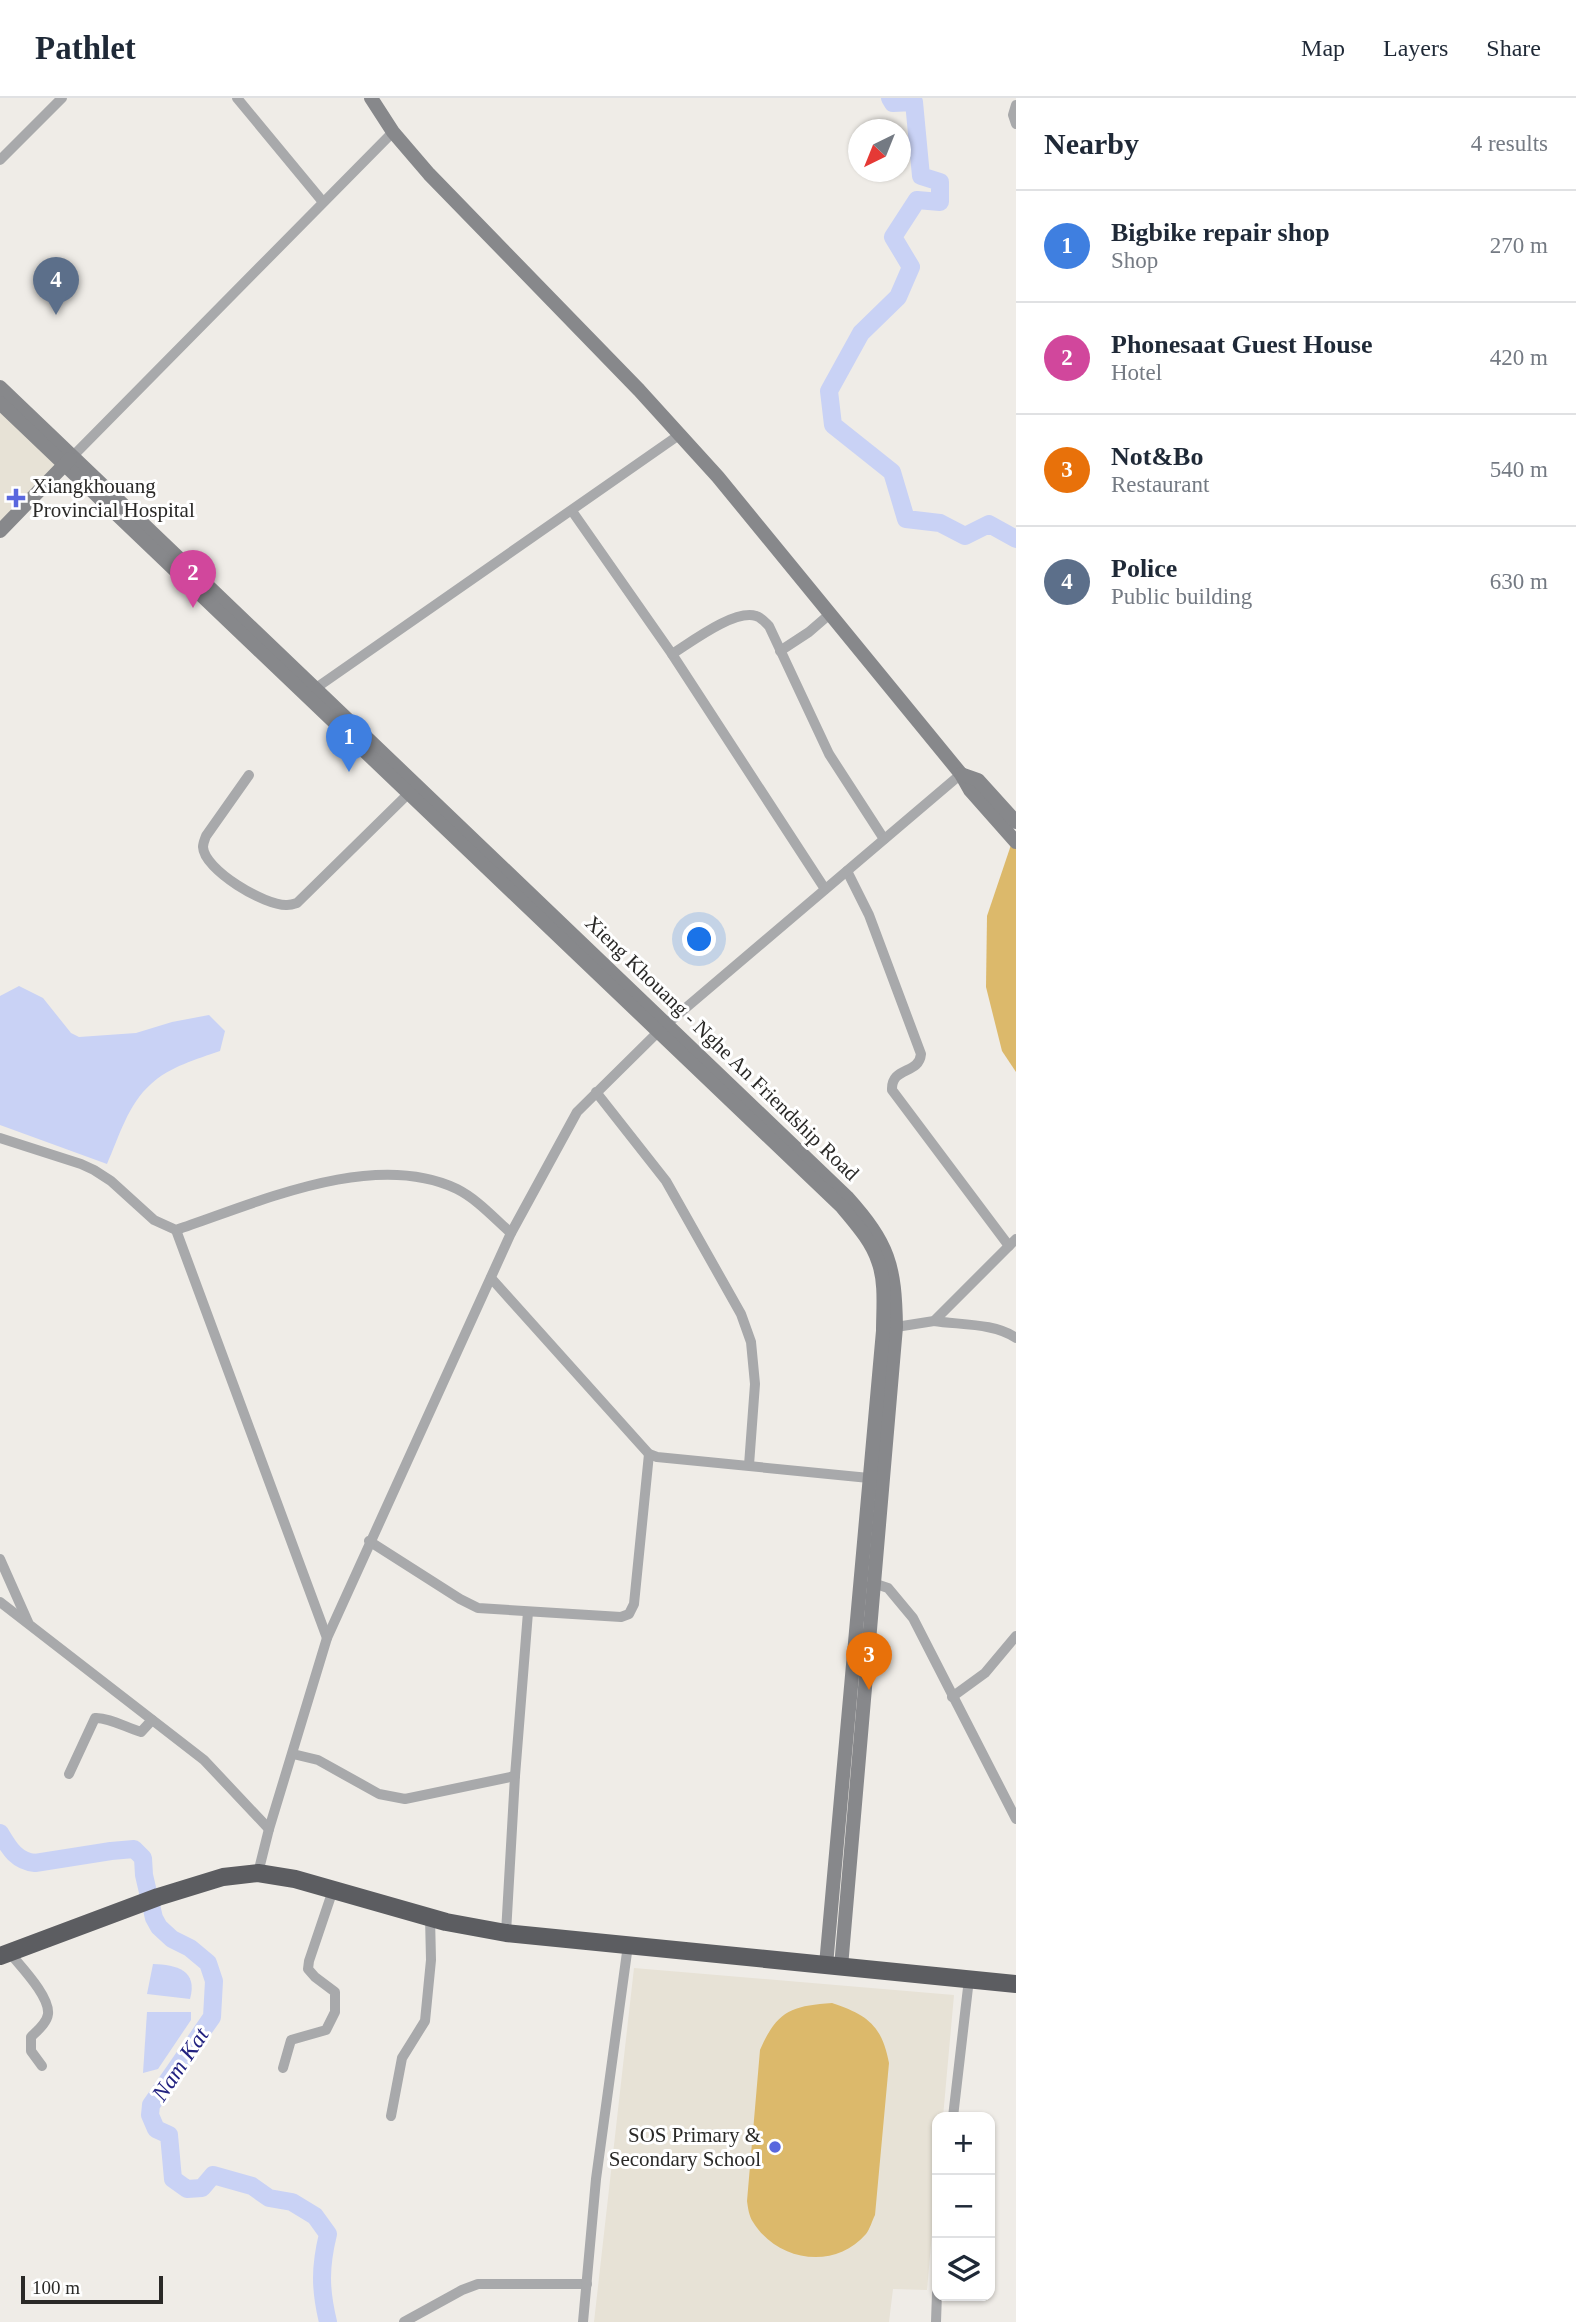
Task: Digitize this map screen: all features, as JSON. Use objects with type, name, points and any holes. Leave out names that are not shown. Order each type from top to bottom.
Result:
[{"type":"highway","points":[[4,1954],[136,1904],[223,1877],[258,1873],[295,1880],[475,1928],[506,1933],[1016,1984]]},
{"type":"street","points":[[0,160],[62,98]]},
{"type":"street","points":[[237,98],[323,202]]},
{"type":"street","points":[[371,98],[393,132],[429,174],[621,371],[745,509],[961,774],[970,790],[1016,842]]},
{"type":"street","points":[[1016,105],[1013,115],[1016,124]]},
{"type":"street","points":[[0,531],[393,132]]},
{"type":"street","name":"Xieng Khouang - Nghe An Friendship Road","points":[[0,387],[69,460],[663,1027],[842,1207],[863,1232],[878,1261],[883,1285],[873,1583],[833,1966]]},
{"type":"street","name":"Xieng Khouang - Nghe An Friendship Road","points":[[0,403],[69,460]]},
{"type":"street","points":[[311,693],[679,435]]},
{"type":"street","points":[[572,511],[672,654],[825,889]]},
{"type":"street","points":[[780,651],[831,613]]},
{"type":"street","points":[[672,654],[730,620],[754,614],[762,619],[769,626],[829,754],[884,839]]},
{"type":"street","name":"Xieng Khouang - Nghe An Friendship Road","points":[[311,693],[408,794],[847,1197],[871,1223],[887,1254],[895,1284],[896,1327],[876,1479],[833,1966]]},
{"type":"street","points":[[961,774],[978,780],[1016,822]]},
{"type":"street","points":[[258,1873],[327,1638],[511,1233],[577,1112],[663,1027],[961,774]]},
{"type":"street","points":[[249,775],[206,836],[203,847],[210,863],[244,890],[268,902],[286,905],[297,903],[408,794]]},
{"type":"street","points":[[847,871],[869,915],[920,1054],[917,1065],[891,1082],[892,1090],[1013,1243],[934,1321]]},
{"type":"street","points":[[596,1092],[666,1181],[741,1314],[751,1342],[755,1384],[750,1465]]},
{"type":"street","points":[[0,1138],[94,1170],[111,1181],[154,1220],[176,1230],[293,1191],[355,1177],[411,1176],[456,1188],[511,1233]]},
{"type":"street","points":[[176,1230],[327,1638]]},
{"type":"street","points":[[491,1278],[649,1454],[657,1457],[876,1479]]},
{"type":"street","points":[[896,1327],[934,1321],[996,1329],[1016,1338]]},
{"type":"street","points":[[369,1541],[478,1608],[621,1617],[629,1614],[634,1604],[649,1454]]},
{"type":"street","points":[[0,1559],[28,1622]]},
{"type":"street","points":[[873,1583],[888,1588],[913,1618],[1016,1819]]},
{"type":"street","points":[[0,1602],[204,1760],[269,1829]]},
{"type":"street","points":[[506,1933],[528,1612]]},
{"type":"street","points":[[952,1697],[985,1673],[1016,1636]]},
{"type":"street","points":[[69,1774],[95,1718],[103,1717],[141,1732],[152,1720]]},
{"type":"street","points":[[293,1754],[318,1760],[379,1794],[405,1799],[515,1776]]},
{"type":"street","points":[[283,2068],[291,2040],[326,2030],[335,2012],[335,1992],[314,1977],[308,1969],[333,1890]]},
{"type":"street","points":[[391,2116],[402,2058],[425,2021],[431,1960],[430,1917]]},
{"type":"street","points":[[583,2322],[597,2179],[628,1945]]},
{"type":"street","points":[[4,1954],[44,1997],[48,2014],[43,2025],[31,2037],[31,2051],[42,2066]]},
{"type":"street","points":[[954,2112],[969,1979]]},
{"type":"street","points":[[404,2322],[478,2284],[587,2284]]},
{"type":"street","points":[[936,2322],[937,2301]]},
{"type":"shaded area","name":"Xiangkhouang Provincial Hospital","points":[[0,403],[64,465],[0,531]]},
{"type":"shaded area","points":[[1013,839],[1016,842],[1016,1072],[1002,1051],[986,987],[987,916]]},
{"type":"shaded area","name":"SOS Primary & Secondary School","points":[[634,1968],[954,1995],[943,2112],[932,2112],[932,2233],[927,2290],[893,2289],[889,2322],[594,2322]]},
{"type":"shaded area","points":[[832,2003],[855,2012],[871,2024],[882,2040],[889,2063],[875,2215],[866,2234],[853,2246],[823,2257],[806,2256],[776,2246],[763,2235],[749,2212],[747,2201],[760,2050],[773,2027],[787,2013],[806,2006]]},
{"type":"water","points":[[19,986],[43,998],[71,1033],[79,1037],[136,1033],[209,1015],[225,1031],[220,1051],[175,1068],[158,1078],[143,1092],[130,1111],[107,1164],[0,1125],[0,996]]},
{"type":"water","points":[[153,1964],[184,1971],[191,1981],[190,1999],[147,1994]]},
{"type":"water","points":[[147,2012],[191,2012],[191,2020],[158,2069],[143,2073]]},
{"type":"waterway","points":[[890,98],[893,103],[914,102],[921,176],[940,182],[940,202],[917,200],[893,237],[911,267],[898,297],[861,333],[829,391],[833,425],[892,472],[906,519],[940,523],[965,536],[989,524],[1016,539]]},
{"type":"waterway","name":"Nam Kat","points":[[0,1833],[10,1849],[28,1862],[134,1849],[143,1858],[144,1875],[154,1918],[159,1927],[208,1963],[214,1981],[212,2017],[151,2105],[150,2115],[156,2129],[169,2135],[173,2179],[187,2189],[202,2188],[213,2175],[252,2186],[269,2198],[292,2202],[315,2216],[328,2234],[322,2278],[328,2322]]},
{"type":"place","name":"Police","points":[[56,315]]},
{"type":"place","name":"Xiangkhouang Provincial Hospital","points":[[16,498]]},
{"type":"place","name":"Phonesaat Guest House","points":[[193,608]]},
{"type":"place","name":"Bigbike repair shop","points":[[349,772]]},
{"type":"place","name":"Not&Bo","points":[[869,1690]]},
{"type":"place","name":"SOS Primary & Secondary School","points":[[775,2147]]}]
